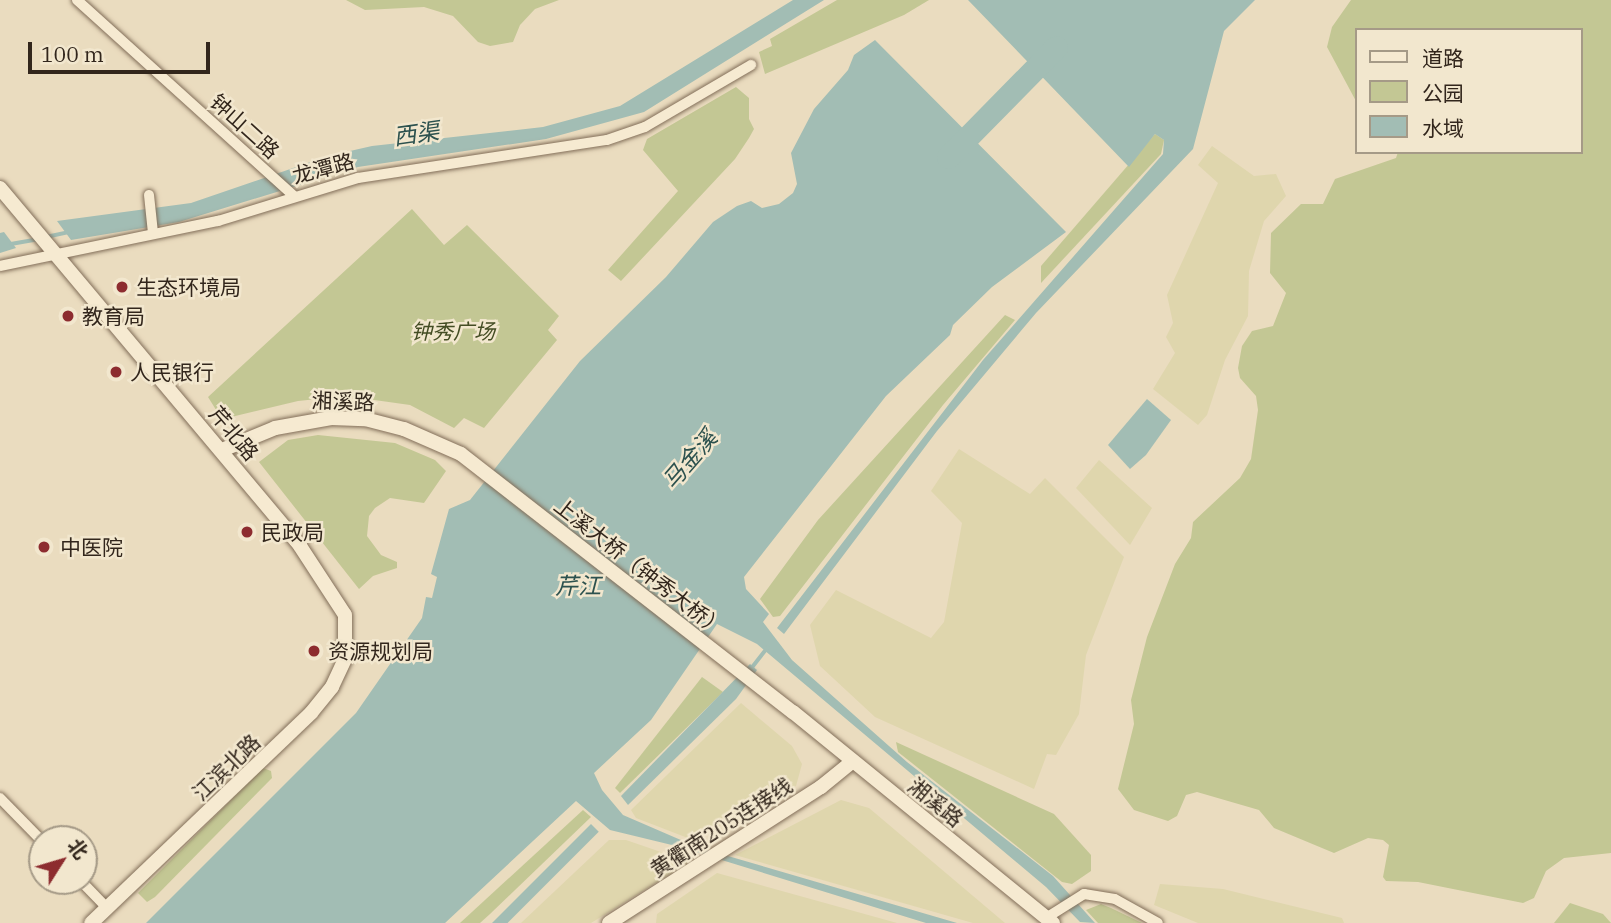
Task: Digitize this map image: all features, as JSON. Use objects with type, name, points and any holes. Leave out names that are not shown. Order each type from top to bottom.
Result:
[{"type":"main road","name":"芹北路","points":[[0,188],[222,450],[315,566],[345,615]]},
{"type":"main road","name":"湘溪路","points":[[222,450],[275,428],[331,418],[365,419],[404,429],[461,454]]},
{"type":"main road","name":"上溪大桥（钟秀大桥）","points":[[461,454],[793,712]]},
{"type":"main road","name":"江滨北路","points":[[91,923],[311,713],[332,687],[345,659],[345,615]]},
{"type":"main road","name":"湘溪路","points":[[793,712],[1050,921]]},
{"type":"main road","name":"黄衢南205连接线","points":[[609,923],[821,787],[853,761]]},
{"type":"street","name":"钟山二路","points":[[77,0],[294,196]]},
{"type":"street","name":"龙潭路","points":[[0,266],[59,256],[218,221],[358,178],[607,140],[645,127],[751,65]]},
{"type":"street","points":[[149,195],[153,234]]},
{"type":"street","points":[[0,798],[28,827]]},
{"type":"street","points":[[1050,921],[1084,894],[1115,899],[1158,923]]},
{"type":"street","points":[[94,895],[108,909]]},
{"type":"shaded area","points":[[1212,146],[1254,176],[1276,174],[1286,196],[1264,221],[1249,271],[1248,316],[1225,360],[1207,415],[1198,425],[1153,389],[1175,353],[1166,337],[1173,323],[1167,295],[1218,183],[1198,165]]},
{"type":"shaded area","points":[[959,449],[1030,494],[1045,478],[1124,557],[1086,655],[1079,714],[1056,755],[1047,754],[1034,789],[875,717],[820,666],[810,625],[836,590],[931,638],[944,622],[962,523],[931,491]]},
{"type":"shaded area","points":[[1099,460],[1152,508],[1130,545],[1076,488]]},
{"type":"shaded area","points":[[741,703],[792,746],[802,764],[796,786],[693,840],[636,818],[631,810]]},
{"type":"shaded area","points":[[841,800],[869,808],[1005,923],[973,923],[735,855]]},
{"type":"shaded area","points":[[609,840],[626,840],[690,862],[591,923],[521,923]]},
{"type":"shaded area","points":[[717,873],[897,923],[656,923],[657,914]]},
{"type":"shaded area","points":[[1160,884],[1223,889],[1342,918],[1344,923],[1198,923],[1154,905]]},
{"type":"green space","points":[[346,0],[559,0],[535,9],[520,25],[513,42],[490,46],[478,42],[453,16],[424,7],[365,10]]},
{"type":"green space","points":[[837,0],[929,0],[904,15],[765,74],[759,52],[772,46],[770,39]]},
{"type":"green space","points":[[1351,0],[1611,0],[1611,853],[1564,858],[1546,871],[1534,898],[1523,903],[1418,882],[1386,881],[1383,877],[1389,845],[1383,840],[1368,838],[1334,853],[1274,828],[1259,810],[1197,792],[1186,795],[1177,816],[1168,821],[1134,810],[1118,789],[1134,724],[1131,700],[1147,637],[1175,564],[1191,538],[1193,522],[1240,478],[1251,459],[1258,410],[1256,396],[1240,378],[1238,368],[1242,346],[1252,331],[1273,326],[1286,293],[1270,273],[1271,233],[1301,204],[1323,204],[1335,179],[1396,158],[1397,154],[1583,154],[1583,28],[1356,28],[1356,101],[1327,47],[1332,27]]},
{"type":"green space","points":[[736,87],[749,98],[749,119],[754,129],[749,138],[735,159],[621,281],[608,270],[678,191],[643,150],[647,139]]},
{"type":"green space","points":[[1155,134],[1164,140],[1161,154],[1041,283],[1041,266]]},
{"type":"green space","name":"钟秀广场","points":[[412,209],[444,245],[467,225],[559,316],[548,330],[557,340],[484,428],[464,418],[454,428],[410,405],[346,396],[298,401],[231,417],[218,413],[208,397]]},
{"type":"green space","points":[[1005,315],[1015,320],[943,405],[780,616],[773,617],[760,599],[818,520]]},
{"type":"green space","points":[[318,435],[395,443],[435,460],[446,471],[424,503],[390,498],[375,508],[369,516],[367,536],[381,555],[397,562],[397,568],[373,576],[359,589],[259,462],[288,440]]},
{"type":"green space","points":[[702,677],[723,692],[620,793],[615,788]]},
{"type":"green space","points":[[896,742],[1054,814],[1091,855],[1091,871],[1072,884],[1062,882],[898,752]]},
{"type":"green space","points":[[263,768],[271,771],[272,778],[147,902],[138,893]]},
{"type":"green space","points":[[583,810],[591,817],[490,914],[480,923],[460,923]]},
{"type":"green space","points":[[1570,903],[1603,914],[1611,923],[1554,923]]},
{"type":"green space","points":[[1101,904],[1142,923],[1098,923],[1086,910]]},
{"type":"water","points":[[793,0],[824,0],[644,112],[546,139],[358,167],[179,222],[71,240],[57,221],[191,203],[328,156],[372,146],[543,127],[620,106]]},
{"type":"water","points":[[968,0],[1255,0],[1224,31],[1193,149],[1036,313],[937,431],[784,634],[777,628],[983,360],[1163,154],[1164,140],[1155,134],[1129,167]]},
{"type":"water","name":"芹江","points":[[875,40],[1066,232],[992,287],[953,325],[950,335],[886,396],[744,577],[746,589],[769,614],[763,622],[792,660],[907,762],[1053,876],[1095,923],[1080,922],[1046,887],[757,644],[717,624],[651,720],[594,773],[602,790],[623,815],[697,847],[957,923],[926,923],[676,846],[610,830],[576,801],[445,923],[146,923],[356,713],[422,618],[426,597],[432,598],[437,577],[431,574],[449,509],[470,500],[580,361],[666,277],[713,222],[737,206],[751,201],[762,208],[779,204],[793,193],[797,184],[791,153],[814,109],[848,70],[854,55]]},
{"type":"water","points":[[4,232],[16,248],[0,253],[0,233]]},
{"type":"water","points":[[1147,399],[1171,420],[1146,455],[1130,469],[1108,445]]},
{"type":"water","points":[[750,664],[757,670],[736,699],[628,805],[621,796]]},
{"type":"water","points":[[591,824],[599,832],[508,923],[492,923]]},
{"type":"waterway","name":"马金溪","points":[[948,157],[1056,47]]},
{"type":"waterway","name":"西渠","points":[[46,237],[69,232]]},
{"type":"waterway","name":"西渠","points":[[11,244],[38,239]]},
{"type":"waterway","points":[[750,670],[767,648]]},
{"type":"place","name":"生态环境局","points":[[122,287]]},
{"type":"place","name":"教育局","points":[[68,316]]},
{"type":"place","name":"人民银行","points":[[116,372]]},
{"type":"place","name":"民政局","points":[[247,532]]},
{"type":"place","name":"中医院","points":[[44,547]]},
{"type":"place","name":"资源规划局","points":[[314,651]]}]
